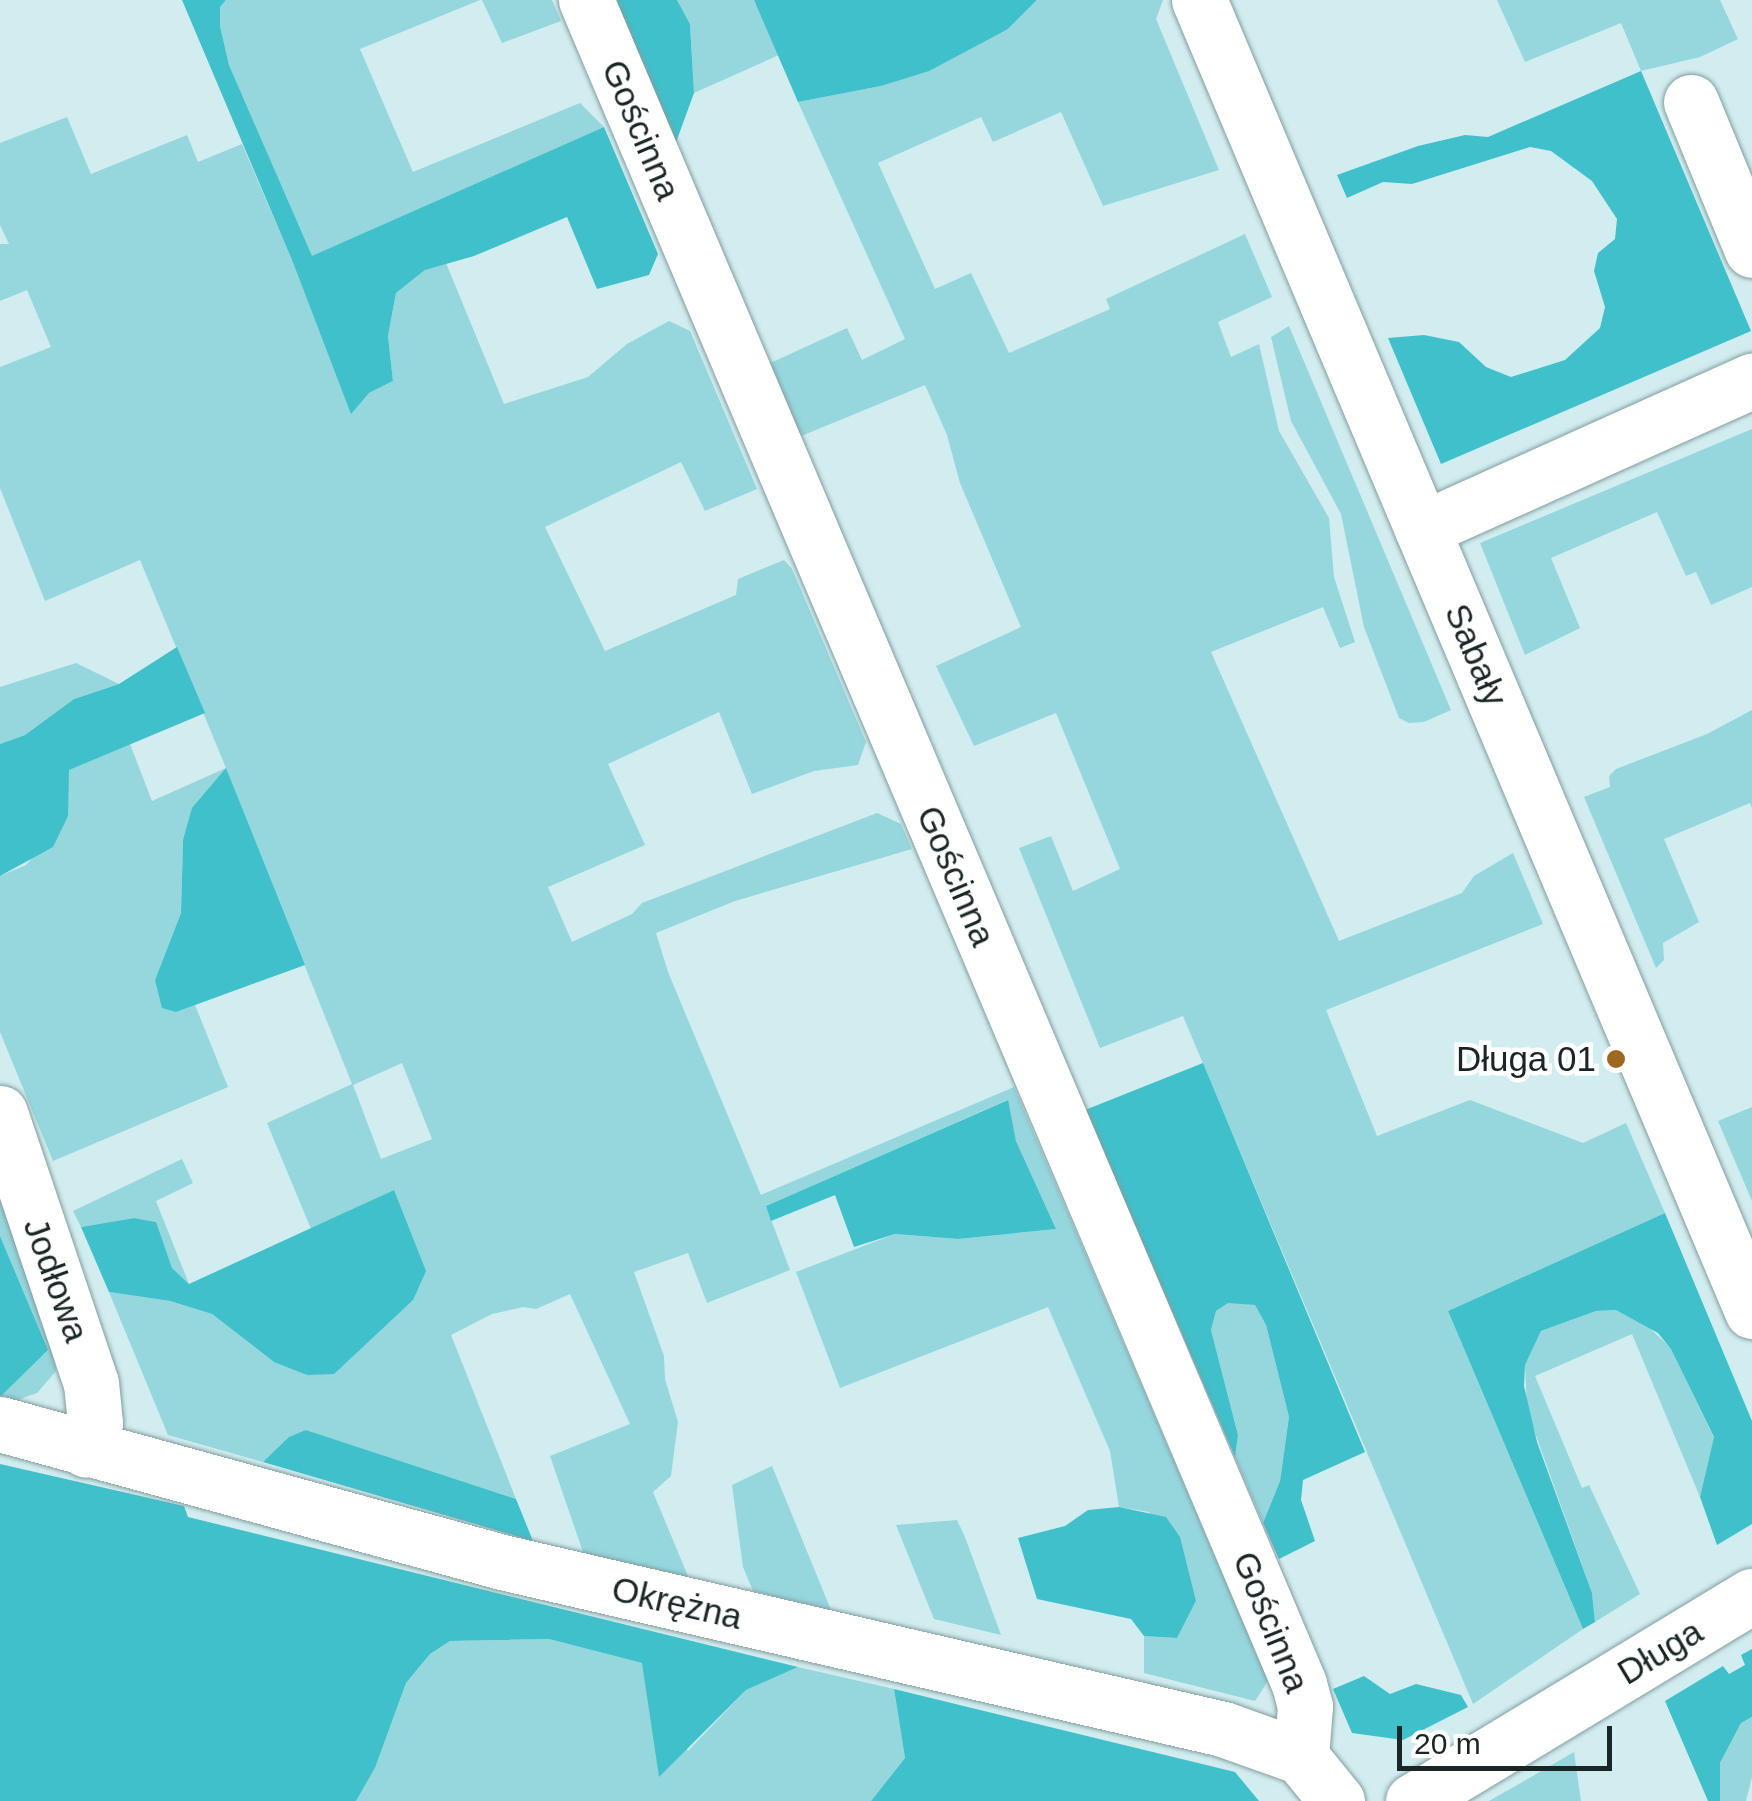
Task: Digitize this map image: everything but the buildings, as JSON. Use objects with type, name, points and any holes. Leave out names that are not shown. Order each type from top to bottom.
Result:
[{"type":"street","name":"Gościnna","points":[[586,0],[1299,1684],[1305,1717],[1301,1757]]},
{"type":"street","name":"Sabały","points":[[1199,0],[1752,1311]]},
{"type":"street","points":[[1691,102],[1752,250]]},
{"type":"street","points":[[1422,529],[1752,381]]},
{"type":"street","name":"Jodłowa","points":[[0,1113],[92,1383],[95,1423],[86,1448]]},
{"type":"street","name":"Okrężna","points":[[0,1424],[484,1557],[1223,1729],[1301,1757]]},
{"type":"street","name":"Długa","points":[[1413,1801],[1752,1596]]},
{"type":"street","points":[[1301,1757],[1337,1801]]},
{"type":"shaded area","points":[[182,0],[226,0],[220,7],[220,26],[229,65],[312,256],[604,127],[658,254],[649,275],[597,289],[567,217],[474,256],[425,270],[396,293],[388,336],[393,381],[369,393],[351,414],[294,265]]},
{"type":"shaded area","points":[[226,0],[480,0],[360,49],[413,172],[580,103],[604,127],[312,257],[229,65],[220,26],[220,7]]},
{"type":"shaded area","points":[[482,0],[552,0],[561,21],[502,43]]},
{"type":"shaded area","points":[[615,0],[677,0],[690,24],[694,93],[675,145]]},
{"type":"shaded area","points":[[677,0],[754,0],[779,55],[694,93],[690,24]]},
{"type":"shaded area","points":[[754,0],[1037,0],[1008,29],[929,71],[881,86],[798,102]]},
{"type":"shaded area","points":[[1037,0],[1163,0],[1156,19],[1219,170],[1103,206],[1061,112],[993,142],[981,117],[878,163],[935,289],[971,273],[1009,353],[1110,309],[1106,299],[1245,234],[1272,297],[1218,322],[1231,357],[1259,344],[1279,431],[1329,518],[1334,577],[1355,642],[1340,648],[1323,607],[1211,652],[1339,941],[1462,893],[1474,876],[1513,853],[1543,924],[1326,1010],[1377,1136],[1470,1100],[1583,1143],[1626,1123],[1665,1213],[1448,1311],[1583,1629],[1473,1704],[1183,1016],[1100,1048],[1019,848],[1051,836],[1073,891],[1120,869],[1056,713],[974,746],[936,666],[1021,627],[960,483],[947,435],[925,385],[794,439],[766,365],[847,328],[862,360],[905,339],[798,102],[881,86],[1008,29]]},
{"type":"shaded area","points":[[1497,0],[1720,0],[1738,39],[1700,57],[1641,71],[1621,23],[1525,62]]},
{"type":"shaded area","points":[[1641,71],[1751,331],[1441,464],[1388,338],[1424,335],[1459,342],[1486,367],[1511,377],[1565,360],[1600,328],[1605,307],[1594,271],[1598,253],[1615,239],[1617,219],[1592,181],[1551,151],[1530,147],[1412,184],[1383,182],[1347,198],[1337,175],[1418,146],[1465,135],[1488,137]]},
{"type":"shaded area","points":[[67,117],[91,174],[187,135],[198,162],[242,144],[294,265],[369,393],[393,381],[388,336],[396,293],[425,270],[446,263],[504,404],[588,377],[627,344],[669,321],[690,331],[757,489],[705,511],[681,462],[545,527],[605,651],[736,595],[738,579],[784,560],[792,569],[866,742],[858,765],[814,771],[752,794],[719,712],[608,764],[645,845],[548,887],[572,942],[632,914],[642,903],[877,813],[901,824],[912,849],[735,901],[656,933],[668,972],[761,1195],[1014,1087],[1268,1681],[1255,1701],[1144,1673],[1144,1636],[1177,1638],[1196,1601],[1149,1512],[1119,1507],[1110,1451],[1048,1307],[840,1388],[796,1272],[895,1234],[958,1239],[1056,1229],[1016,1141],[1007,1100],[766,1206],[790,1270],[707,1303],[688,1253],[634,1272],[664,1356],[665,1379],[678,1422],[671,1476],[653,1492],[690,1581],[584,1555],[550,1456],[630,1424],[570,1294],[536,1309],[523,1307],[492,1314],[451,1335],[516,1499],[306,1430],[263,1462],[168,1435],[109,1292],[170,1301],[212,1314],[274,1362],[394,1190],[311,1229],[267,1123],[352,1084],[226,769],[183,840],[181,913],[155,980],[176,1012],[195,1005],[228,1087],[53,1161],[0,1032],[0,876],[26,865],[68,816],[68,770],[130,744],[152,801],[226,768],[140,560],[45,601],[0,488],[0,367],[51,347],[27,290],[0,301],[0,244],[9,244],[0,225],[0,143]],"holes":[[[402,1063],[432,1139],[381,1159],[353,1085]]]},
{"type":"shaded area","points":[[1289,326],[1451,710],[1424,722],[1409,723],[1399,718],[1364,627],[1341,514],[1291,421],[1271,337]]},
{"type":"shaded area","points":[[1752,429],[1752,587],[1711,605],[1696,572],[1686,576],[1657,512],[1551,558],[1580,628],[1525,655],[1480,543]]},
{"type":"shaded area","points":[[177,647],[205,713],[69,770],[68,816],[53,847],[0,876],[0,744],[25,735],[74,699],[119,684]]},
{"type":"shaded area","points":[[76,663],[119,684],[74,699],[25,735],[0,744],[0,687]]},
{"type":"shaded area","points":[[1752,710],[1752,808],[1750,803],[1664,839],[1699,922],[1663,943],[1664,960],[1656,968],[1584,797],[1610,787],[1609,776],[1616,769],[1707,734]]},
{"type":"shaded area","points":[[226,768],[305,965],[176,1012],[162,1008],[155,980],[181,913],[183,840],[192,808]]},
{"type":"shaded area","points":[[1203,1063],[1365,1452],[1303,1480],[1301,1500],[1315,1541],[1279,1559],[1263,1523],[1280,1481],[1289,1417],[1266,1325],[1255,1305],[1228,1303],[1216,1311],[1211,1330],[1238,1435],[1235,1457],[1085,1110]]},
{"type":"shaded area","points":[[1008,1100],[1016,1141],[1056,1229],[958,1239],[895,1234],[854,1247],[835,1195],[771,1221],[766,1206]]},
{"type":"shaded area","points":[[1752,1107],[1752,1201],[1718,1121]]},
{"type":"shaded area","points":[[182,1159],[193,1183],[156,1201],[189,1284],[172,1268],[155,1222],[134,1218],[81,1227],[73,1211]]},
{"type":"shaded area","points":[[0,1188],[19,1258],[53,1344],[56,1371],[37,1393],[0,1406],[0,1396],[48,1350],[0,1236]]},
{"type":"shaded area","points":[[394,1190],[426,1271],[413,1300],[334,1374],[307,1375],[274,1362],[212,1314],[170,1301],[109,1292],[81,1227],[134,1218],[156,1222],[172,1268],[189,1284]]},
{"type":"shaded area","points":[[1665,1213],[1752,1421],[1752,1524],[1717,1545],[1700,1497],[1714,1437],[1671,1349],[1658,1333],[1616,1310],[1596,1311],[1541,1331],[1525,1365],[1524,1386],[1537,1442],[1592,1593],[1595,1622],[1583,1629],[1448,1311]]},
{"type":"shaded area","points":[[0,1236],[48,1350],[1,1396],[0,1395]]},
{"type":"shaded area","points":[[1228,1302],[1255,1305],[1266,1325],[1289,1417],[1280,1481],[1263,1523],[1235,1457],[1238,1435],[1211,1330],[1216,1311]]},
{"type":"shaded area","points":[[1616,1310],[1643,1322],[1671,1348],[1714,1438],[1700,1497],[1632,1334],[1535,1376],[1582,1488],[1589,1485],[1640,1594],[1595,1622],[1592,1593],[1527,1410],[1525,1365],[1541,1331],[1596,1311]]},
{"type":"shaded area","points":[[306,1430],[516,1499],[533,1541],[263,1462],[289,1437]]},
{"type":"shaded area","points":[[0,1464],[184,1506],[188,1517],[798,1667],[746,1690],[659,1777],[642,1663],[549,1639],[450,1641],[430,1654],[406,1683],[375,1768],[356,1801],[0,1801]]},
{"type":"shaded area","points":[[772,1466],[831,1610],[753,1591],[743,1567],[732,1485]]},
{"type":"shaded area","points":[[1119,1507],[1166,1517],[1180,1537],[1196,1601],[1177,1638],[1144,1636],[1131,1619],[1037,1599],[1018,1538],[1065,1526],[1088,1510]]},
{"type":"shaded area","points":[[957,1520],[1001,1635],[934,1619],[896,1525]]},
{"type":"shaded area","points":[[549,1639],[642,1663],[688,1751],[746,1690],[798,1667],[894,1689],[905,1758],[871,1801],[356,1801],[375,1768],[406,1683],[430,1654],[450,1641]]},
{"type":"shaded area","points":[[1752,1649],[1752,1717],[1741,1723],[1720,1763],[1720,1801],[1708,1801],[1665,1701],[1723,1666],[1729,1674],[1745,1665],[1741,1655]]},
{"type":"shaded area","points":[[1364,1676],[1390,1694],[1416,1684],[1461,1695],[1468,1707],[1403,1740],[1352,1733],[1333,1689]]},
{"type":"shaded area","points":[[894,1689],[1235,1772],[1259,1801],[871,1801],[905,1758]]},
{"type":"shaded area","points":[[1752,1717],[1752,1777],[1746,1801],[1720,1801],[1720,1763],[1741,1723]]},
{"type":"shaded area","points":[[1574,1752],[1581,1801],[1489,1801],[1519,1784]]},
{"type":"place","name":"Długa 01","points":[[1616,1059]]}]
